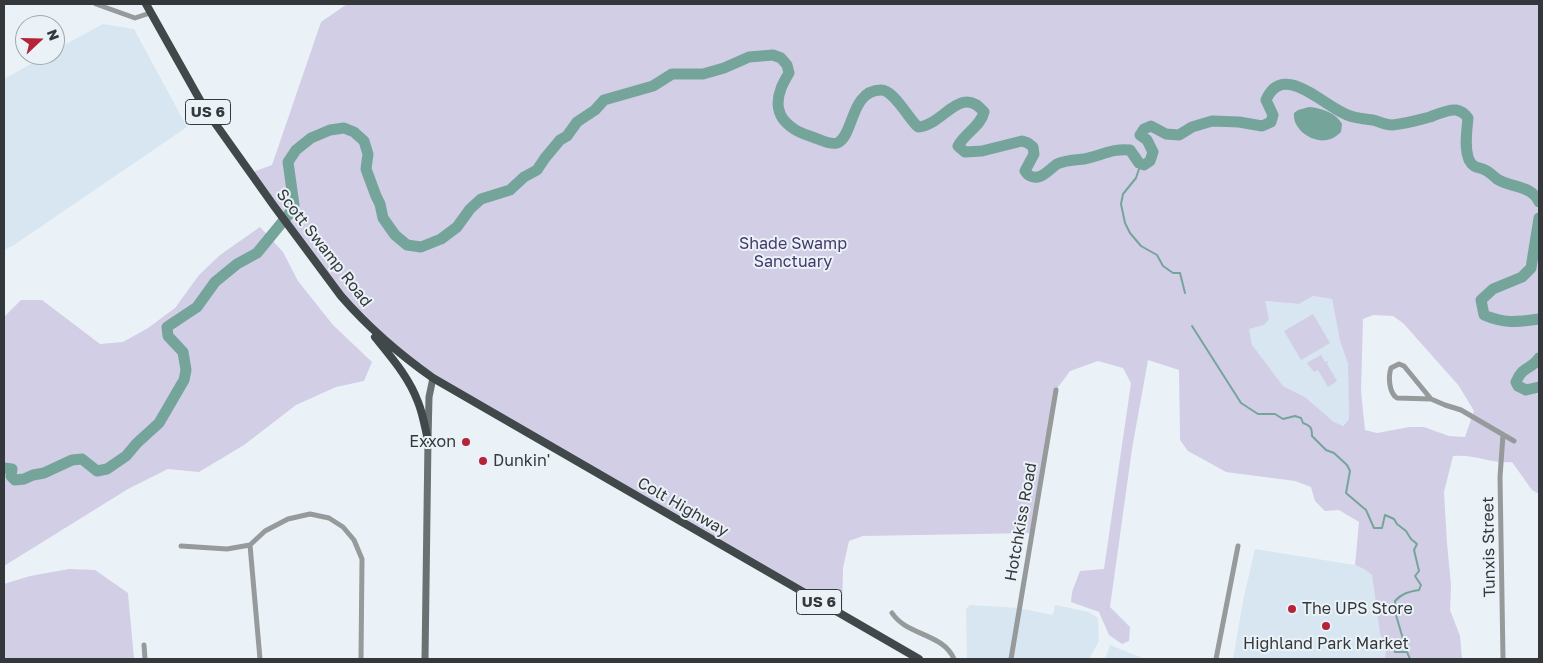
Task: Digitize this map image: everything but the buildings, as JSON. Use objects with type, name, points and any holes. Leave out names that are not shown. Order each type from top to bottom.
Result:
[{"type":"highway","name":"Scott Swamp Road","points":[[146,4],[205,109],[327,279],[357,314],[389,344],[433,378]]},
{"type":"highway","points":[[357,314],[407,378],[418,402],[428,440]]},
{"type":"highway","name":"Colt Highway","points":[[433,378],[919,659]]},
{"type":"main road","points":[[425,659],[429,397],[433,378]]},
{"type":"street","points":[[96,4],[135,18],[150,13]]},
{"type":"street","points":[[1431,399],[1393,396],[1391,392],[1391,368],[1399,364],[1404,366],[1431,399],[1445,406],[1462,410],[1514,441]]},
{"type":"street","name":"Hotchkiss Road","points":[[1011,659],[1056,390]]},
{"type":"street","name":"Tunxis Street","points":[[1503,659],[1500,477],[1504,435]]},
{"type":"street","points":[[181,546],[227,550],[250,545],[265,531],[288,519],[310,514],[329,518],[343,527],[354,540],[362,559],[361,659]]},
{"type":"street","points":[[250,545],[260,659]]},
{"type":"street","points":[[1216,659],[1238,546]]},
{"type":"street","points":[[892,612],[905,627],[944,645],[950,650],[954,659]]},
{"type":"street","points":[[144,644],[145,659]]},
{"type":"shaded area","points":[[103,24],[134,29],[187,127],[4,250],[4,79],[29,65],[65,65],[65,45]]},
{"type":"shaded area","points":[[1309,107],[1324,110],[1336,117],[1342,124],[1341,132],[1327,140],[1315,139],[1304,134],[1296,124],[1294,113]]},
{"type":"shaded area","points":[[1313,296],[1332,299],[1340,341],[1348,364],[1349,419],[1342,426],[1334,422],[1305,397],[1283,386],[1252,346],[1248,329],[1264,325],[1265,301],[1299,304]]},
{"type":"shaded area","points":[[1255,549],[1355,565],[1365,569],[1372,575],[1380,634],[1386,647],[1385,659],[1233,659],[1243,601]]},
{"type":"shaded area","points":[[970,605],[1019,608],[1053,615],[1055,605],[1089,612],[1098,618],[1099,641],[1089,659],[967,659],[966,609]]},
{"type":"shaded area","points":[[1110,645],[1140,657],[1142,659],[1105,659]]},
{"type":"green space","name":"Shade Swamp Sanctuary","points":[[347,4],[1539,4],[1539,494],[1532,490],[1512,462],[1497,462],[1469,456],[1453,456],[1444,492],[1451,585],[1450,610],[1460,636],[1462,659],[1385,659],[1386,647],[1380,634],[1372,575],[1355,565],[1359,522],[1339,510],[1325,511],[1315,501],[1311,487],[1295,481],[1226,472],[1188,451],[1180,440],[1179,370],[1148,360],[1132,449],[1110,607],[1130,627],[1129,641],[1122,644],[1109,635],[1099,612],[1071,602],[1072,592],[1080,571],[1104,569],[1131,383],[1123,368],[1098,361],[1070,371],[1056,390],[1032,533],[863,536],[849,541],[843,568],[842,615],[433,378],[357,314],[250,173],[272,165],[321,22]],"holes":[[[1317,108],[1331,113],[1321,140],[1309,136]],[[1313,296],[1332,299],[1340,341],[1348,364],[1349,419],[1343,426],[1334,422],[1305,397],[1283,386],[1252,345],[1249,329],[1264,325],[1269,319],[1265,301],[1299,304]],[[1373,315],[1393,316],[1403,323],[1459,386],[1474,411],[1465,437],[1449,436],[1424,427],[1409,427],[1377,433],[1365,430],[1361,391],[1363,319]]]},
{"type":"green space","points":[[260,227],[283,252],[298,281],[333,325],[372,362],[364,381],[336,387],[296,405],[244,445],[199,472],[168,469],[128,489],[4,566],[4,317],[21,300],[42,300],[100,344],[123,342],[148,328],[175,308],[199,275],[220,255]]},
{"type":"green space","points":[[1313,314],[1330,343],[1301,360],[1284,331]]},
{"type":"green space","points":[[1321,355],[1325,362],[1328,361],[1327,364],[1337,381],[1328,387],[1318,370],[1314,372],[1307,363]]},
{"type":"green space","points":[[69,569],[95,570],[128,593],[134,659],[4,659],[4,584],[30,576]]},
{"type":"waterway","points":[[4,468],[12,469],[11,476],[15,480],[44,473],[72,460],[82,459],[97,471],[107,469],[126,456],[159,423],[184,380],[186,370],[183,352],[168,336],[167,327],[197,307],[215,282],[237,264],[257,253],[289,214],[294,205],[288,162],[296,150],[311,138],[330,130],[344,128],[354,132],[364,141],[368,154],[366,169],[380,204],[383,218],[395,235],[407,245],[421,247],[441,239],[457,227],[470,209],[481,199],[510,190],[524,177],[537,170],[545,158],[560,140],[567,136],[577,122],[595,110],[604,100],[653,86],[672,74],[703,74],[724,68],[749,57],[773,55],[781,58],[787,65],[789,73],[780,92],[778,104],[785,121],[801,133],[828,143],[837,143],[847,132],[863,97],[871,92],[881,90],[886,91],[896,99],[918,127],[927,125],[951,108],[967,102],[975,104],[984,112],[980,121],[958,146],[965,152],[982,151],[1022,141],[1028,143],[1033,147],[1034,154],[1025,171],[1034,177],[1043,175],[1060,163],[1118,150],[1130,150],[1139,163],[1144,165],[1150,161],[1153,152],[1147,140],[1140,135],[1144,129],[1151,126],[1166,134],[1179,135],[1192,127],[1212,121],[1239,122],[1262,126],[1271,122],[1273,115],[1266,100],[1274,89],[1284,84],[1307,91],[1344,113],[1357,118],[1390,125],[1411,122],[1446,111],[1456,110],[1468,118],[1466,144],[1470,162],[1503,182],[1531,192],[1539,202]]},
{"type":"waterway","points":[[1141,163],[1136,178],[1123,194],[1121,204],[1125,223],[1130,233],[1141,246],[1157,255],[1163,266],[1173,273],[1180,273],[1185,293]]},
{"type":"waterway","points":[[1539,218],[1531,268],[1522,277],[1493,289],[1481,300],[1484,315],[1491,318],[1511,322],[1539,319]]},
{"type":"waterway","points":[[1192,326],[1241,403],[1258,414],[1275,414],[1283,419],[1295,416],[1301,418],[1303,423],[1308,425],[1312,431],[1312,436],[1326,450],[1334,453],[1347,465],[1350,471],[1346,493],[1366,510],[1374,528],[1382,528],[1385,515],[1394,519],[1417,544],[1414,550],[1419,571],[1415,576],[1421,585],[1419,590],[1409,592],[1395,601],[1396,615],[1403,639],[1397,641],[1388,639],[1395,652],[1407,652],[1410,659]]},
{"type":"waterway","points":[[1539,358],[1521,373],[1516,382],[1518,386],[1526,390],[1539,387]]},
{"type":"place","name":"Exxon","points":[[466,442]]},
{"type":"place","name":"Dunkin'","points":[[483,461]]},
{"type":"place","name":"The UPS Store","points":[[1292,609]]},
{"type":"place","name":"Highland Park Market","points":[[1326,626]]}]
